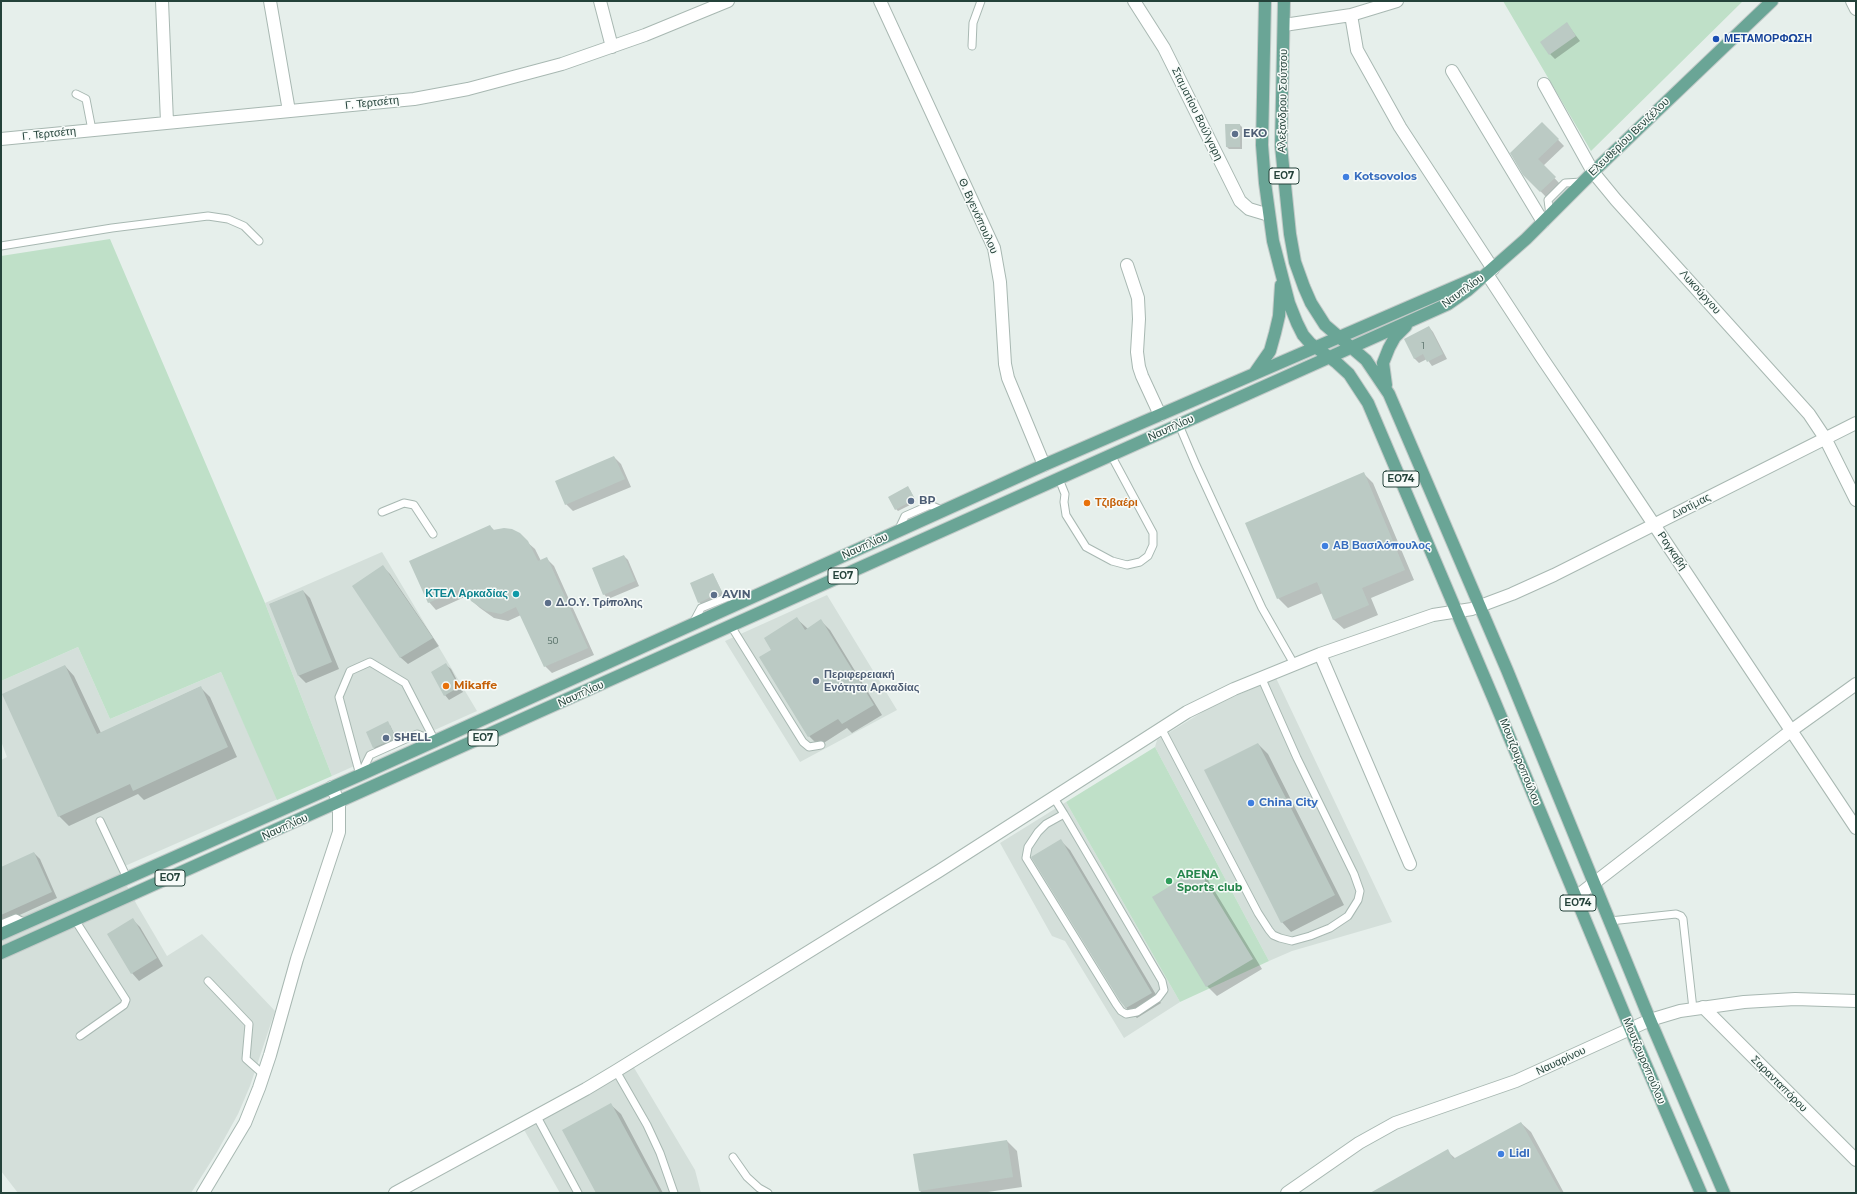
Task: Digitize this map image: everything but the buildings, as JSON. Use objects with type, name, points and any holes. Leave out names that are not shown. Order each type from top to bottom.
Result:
[{"type":"main road","name":"Αλεξανδρου Σούτσου","points":[[1265,1],[1262,145],[1269,215],[1273,241],[1281,272],[1300,330],[1315,348]]},
{"type":"main road","name":"Αλεξανδρου Σούτσου","points":[[1284,1],[1281,146],[1290,234],[1295,262],[1307,295],[1320,318],[1339,337],[1352,347]]},
{"type":"main road","name":"Ελευθερίου Βενιζέλου","points":[[1490,272],[1547,219],[1593,172],[1772,1]]},
{"type":"main road","name":"ΕΟ7","points":[[1253,374],[1270,351],[1275,334],[1279,316],[1281,272]]},
{"type":"main road","name":"Ναυπλίου","points":[[1,953],[339,803],[1411,321],[1452,301],[1490,272]]},
{"type":"main road","name":"Ναυπλίου","points":[[1,934],[360,775],[1044,465],[1490,272]]},
{"type":"main road","points":[[1389,394],[1385,380],[1383,362],[1395,337],[1411,321]]},
{"type":"main road","name":"Μουτζουροπούλου","points":[[1352,347],[1366,360],[1389,394],[1595,883],[1650,1020],[1724,1193]]},
{"type":"main road","name":"Μουτζουροπούλου","points":[[1315,348],[1330,357],[1349,374],[1364,395],[1457,612],[1630,1028],[1701,1193]]},
{"type":"street","points":[[162,1],[167,122]]},
{"type":"street","points":[[270,1],[289,111]]},
{"type":"street","points":[[600,1],[612,47]]},
{"type":"street","name":"Γ. Τερτσέτη","points":[[1,139],[414,99],[468,90],[549,68],[612,47],[728,1]]},
{"type":"street","name":"Θ. Βγενόπουλου","points":[[880,1],[994,248],[1000,282],[1005,364],[1008,378],[1044,465]]},
{"type":"street","name":"Σταματίου Βούλγαρη","points":[[1134,1],[1164,48],[1240,201],[1249,209],[1269,215]]},
{"type":"street","points":[[1284,25],[1351,15],[1396,1]]},
{"type":"street","points":[[1852,1],[1856,9]]},
{"type":"street","name":"Ραγκαβή","points":[[1351,15],[1357,50],[1400,128],[1542,358],[1792,730],[1856,828]]},
{"type":"street","points":[[1452,71],[1547,219]]},
{"type":"street","name":"Λυκούργου","points":[[1544,84],[1593,172],[1616,200],[1797,399],[1825,438],[1856,500]]},
{"type":"street","points":[[1127,265],[1138,298],[1139,318],[1137,352],[1139,367],[1160,415]]},
{"type":"street","name":"Διοτίμας","points":[[395,1193],[616,1071],[939,871],[1161,728],[1210,700],[1261,677],[1320,654],[1426,617],[1479,608],[1547,578],[1856,423]]},
{"type":"street","points":[[1320,654],[1410,864]]},
{"type":"street","points":[[1576,897],[1792,730],[1856,684]]},
{"type":"street","points":[[203,1193],[245,1122],[264,1075],[297,959],[339,832],[339,803],[332,787]]},
{"type":"street","name":"Ναυαρίνου","points":[[1287,1193],[1359,1143],[1395,1123],[1516,1080],[1562,1061],[1650,1020],[1698,1008],[1744,1002],[1795,999],[1856,1001]]},
{"type":"street","name":"Σαρανταπόρου","points":[[1698,1008],[1856,1160]]},
{"type":"lane","points":[[972,46],[973,23],[981,1]]},
{"type":"lane","points":[[76,94],[86,99],[92,130]]},
{"type":"lane","points":[[1,246],[112,228],[208,216],[228,219],[244,226],[259,240]]},
{"type":"lane","points":[[1179,425],[1255,594],[1294,664]]},
{"type":"lane","points":[[1059,479],[1065,494],[1064,502],[1066,514],[1086,547],[1112,561],[1127,565],[1140,562],[1148,556],[1153,545],[1153,533],[1112,455]]},
{"type":"lane","points":[[382,512],[404,503],[414,505],[433,534]]},
{"type":"lane","points":[[731,626],[803,742],[809,747],[821,745]]},
{"type":"lane","points":[[360,775],[339,697],[350,671],[370,662],[405,683],[435,740]]},
{"type":"lane","points":[[1161,728],[1258,913],[1273,935],[1292,941],[1330,928],[1348,916],[1358,900],[1360,892],[1354,874],[1297,758],[1261,677]]},
{"type":"lane","points":[[1054,798],[1064,814],[1162,981],[1164,990],[1158,998],[1137,1012],[1126,1014],[1121,1011],[1026,858],[1028,847],[1038,832],[1046,824],[1064,814]]},
{"type":"lane","points":[[100,821],[127,878]]},
{"type":"lane","points":[[1610,921],[1676,914],[1681,916],[1683,919],[1698,1008]]},
{"type":"lane","points":[[1,924],[16,918],[25,923]]},
{"type":"lane","points":[[75,920],[126,1000],[124,1005],[80,1036]]},
{"type":"lane","points":[[208,981],[249,1024],[246,1059],[264,1075]]},
{"type":"lane","points":[[616,1071],[647,1125],[660,1153],[674,1193]]},
{"type":"lane","points":[[536,1115],[578,1193]]},
{"type":"lane","points":[[733,1157],[747,1177],[759,1188],[768,1193]]},
{"type":"shaded area","points":[[382,552],[477,711],[332,776],[265,603]]},
{"type":"shaded area","points":[[827,595],[897,710],[800,762],[725,641]]},
{"type":"shaded area","points":[[78,647],[110,719],[221,672],[278,799],[118,869],[167,956],[202,934],[275,1011],[250,1086],[238,1114],[217,1152],[191,1193],[18,1193],[1,1171],[1,760],[7,757],[1,741],[1,681]]},
{"type":"shaded area","points":[[1276,678],[1392,922],[1292,951],[1269,961],[1155,747],[1157,740],[1209,708]]},
{"type":"shaded area","points":[[1066,802],[1180,1002],[1124,1038],[1065,941],[1052,936],[1000,843]]},
{"type":"shaded area","points":[[633,1066],[695,1170],[701,1193],[560,1193],[523,1128]]},
{"type":"green space","points":[[1503,1],[1743,1],[1591,151]]},
{"type":"green space","points":[[110,239],[265,603],[332,776],[277,800],[221,672],[110,719],[78,647],[1,681],[1,256]]},
{"type":"green space","name":"ARENA Sports club","points":[[1155,747],[1269,961],[1180,1002],[1066,802]]},
{"type":"place","name":"ΜΕΤΑΜΟΡΦΩΣΗ","points":[[1716,39]]},
{"type":"place","name":"EKO","points":[[1235,134]]},
{"type":"place","name":"Kotsovolos","points":[[1346,177]]},
{"type":"place","name":"BP","points":[[911,501]]},
{"type":"place","name":"Τζιβαέρι","points":[[1087,503]]},
{"type":"place","name":"ΑΒ Βασιλόπουλος","points":[[1325,546]]},
{"type":"place","name":"ΚΤΕΛ Αρκαδίας","points":[[516,594]]},
{"type":"place","name":"AVIN","points":[[714,595]]},
{"type":"place","name":"Δ.Ο.Υ. Τρίπολης","points":[[548,603]]},
{"type":"place","name":"Περιφερειακή Ενότητα Αρκαδίας","points":[[816,681]]},
{"type":"place","name":"Mikaffe","points":[[446,686]]},
{"type":"place","name":"SHELL","points":[[386,738]]},
{"type":"place","name":"China City","points":[[1251,803]]},
{"type":"place","name":"ARENA Sports club","points":[[1169,881]]},
{"type":"place","name":"Lidl","points":[[1501,1154]]}]
